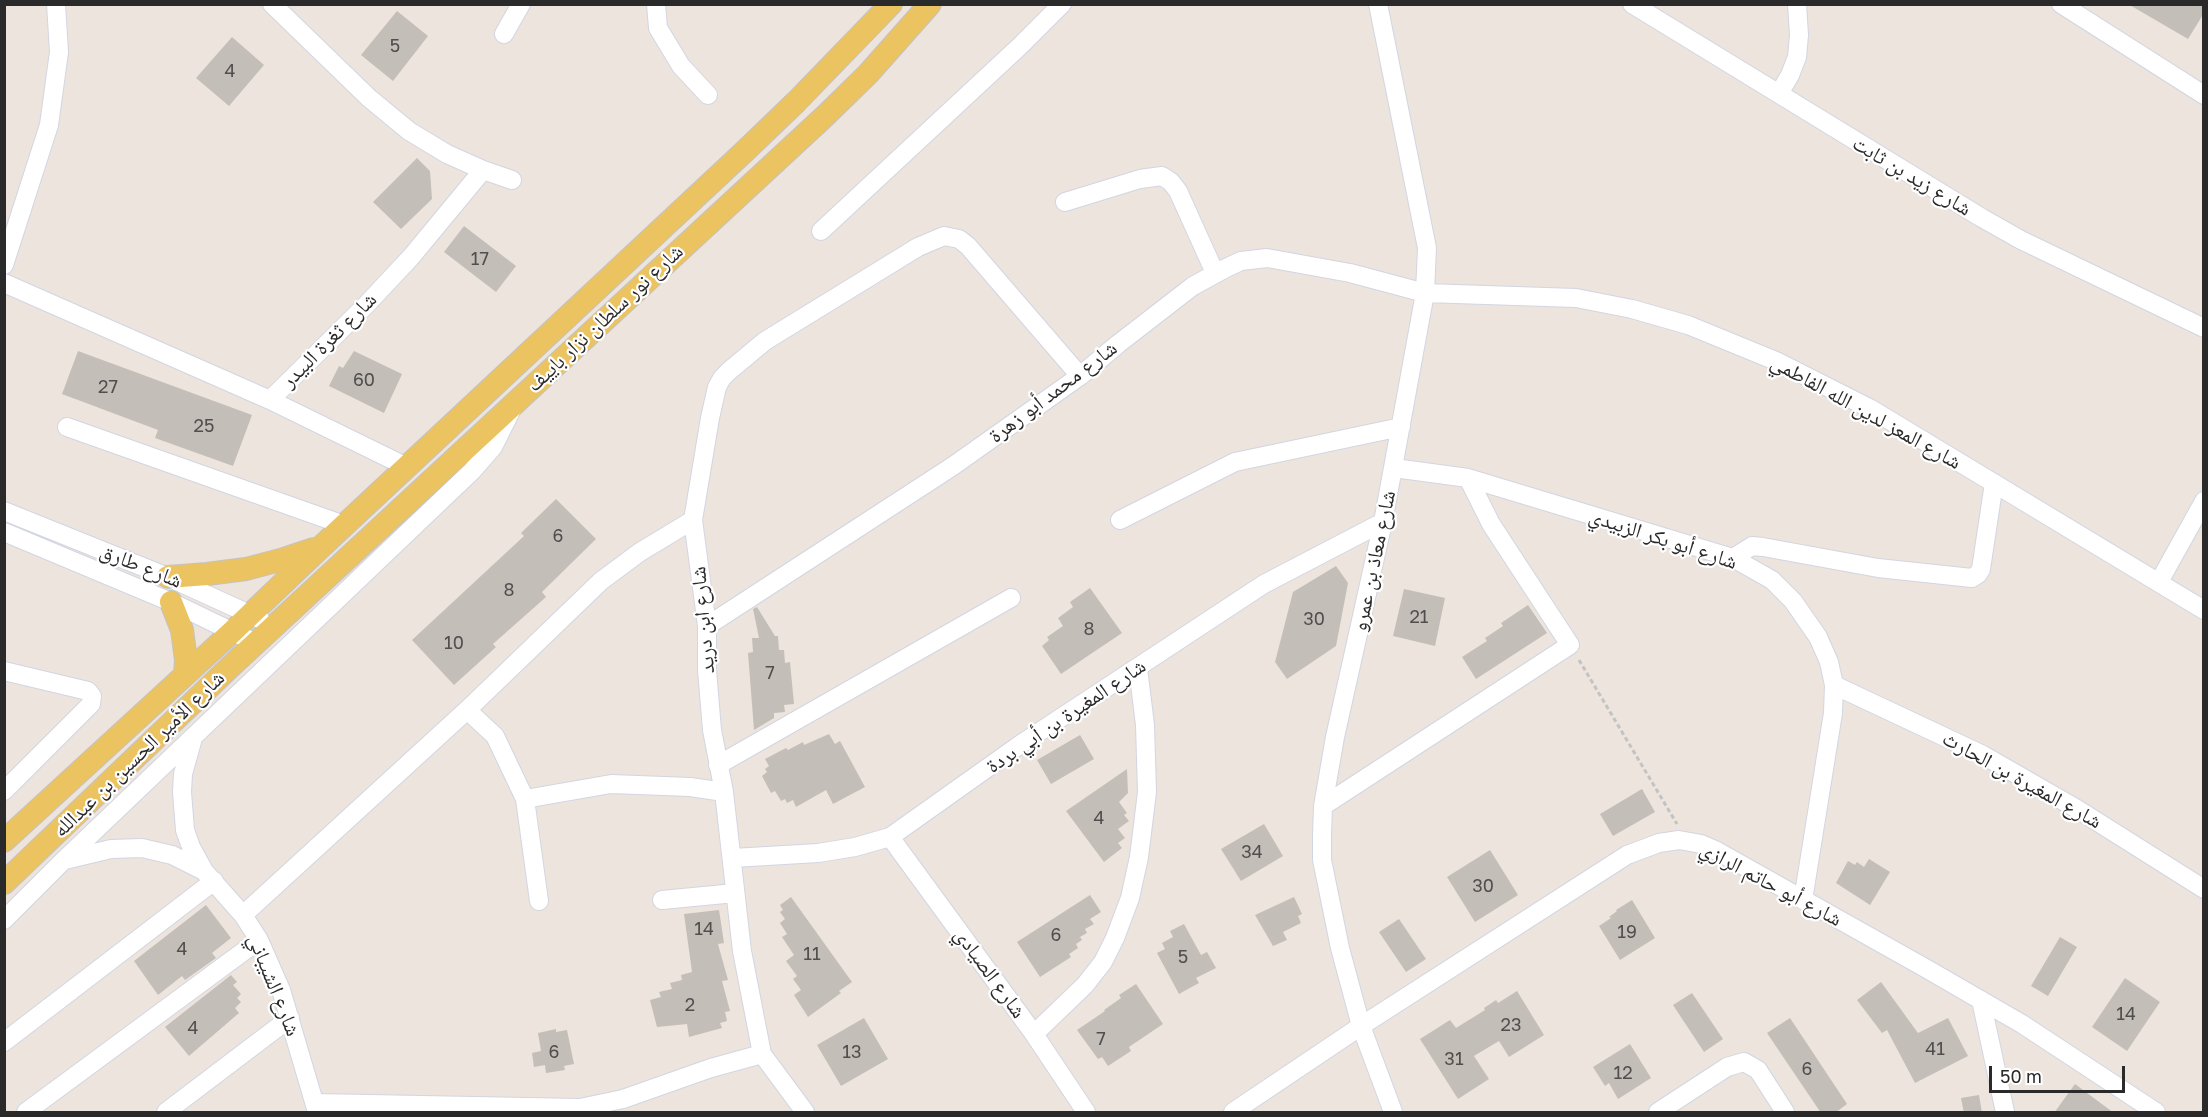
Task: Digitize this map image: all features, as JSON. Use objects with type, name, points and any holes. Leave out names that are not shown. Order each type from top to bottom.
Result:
[{"type":"main road","name":"شارع نور سلطان نزار باييف","points":[[250,614],[745,151],[891,4]]},
{"type":"main road","name":"شارع نور سلطان نزار باييف","points":[[275,626],[825,116],[868,74],[930,4]]},
{"type":"main road","points":[[168,577],[246,568],[321,547]]},
{"type":"main road","points":[[171,602],[182,630],[186,660],[185,675]]},
{"type":"main road","name":"شارع الأمير الحسين بن عبدالله","points":[[7,835],[250,614]]},
{"type":"main road","name":"شارع الأمير الحسين بن عبدالله","points":[[4,883],[275,626]]},
{"type":"street","points":[[4,265],[49,125],[59,52],[56,4]]},
{"type":"street","points":[[272,4],[369,98],[410,131],[447,154],[512,180]]},
{"type":"street","points":[[504,34],[521,4]]},
{"type":"street","points":[[656,4],[658,28],[681,66],[708,95]]},
{"type":"street","points":[[821,231],[1062,4]]},
{"type":"street","name":"شارع معاذ بن عمرو","points":[[1378,4],[1427,248],[1425,293],[1394,468],[1335,737],[1323,806],[1322,836],[1326,880],[1340,948],[1361,1026],[1393,1113]]},
{"type":"street","name":"شارع زيد بن ثابت","points":[[1632,4],[1932,189],[2021,240],[2204,328]]},
{"type":"street","points":[[1779,94],[1797,57],[1799,34],[1797,4]]},
{"type":"street","points":[[2061,4],[2204,95]]},
{"type":"street","name":"شارع ثغرة البيدر","points":[[4,283],[270,400],[411,257],[483,170]]},
{"type":"street","points":[[1065,202],[1140,179],[1162,176],[1178,191],[1215,273]]},
{"type":"street","name":"شارع ابن دريد","points":[[805,1113],[762,1054],[744,961],[724,792],[708,699],[707,626],[693,520],[717,387],[722,378],[765,342],[918,247],[945,236],[959,239],[968,246],[1080,376]]},
{"type":"street","name":"شارع محمد أبو زهرة","points":[[707,626],[953,466],[1080,376],[1143,324],[1215,273],[1241,261],[1267,258],[1350,273],[1425,293]]},
{"type":"street","name":"شارع المعز لدين الله الفاطمي","points":[[1425,293],[1576,298],[1632,309],[1688,325],[1776,361],[1871,409],[2204,610]]},
{"type":"street","points":[[270,400],[407,467]]},
{"type":"street","points":[[4,920],[483,459],[505,426],[515,403]]},
{"type":"street","points":[[67,427],[344,525]]},
{"type":"street","points":[[1120,520],[1235,462],[1401,427]]},
{"type":"street","name":"شارع أبو بكر الزبيدي","points":[[1394,468],[1468,478],[1733,558],[1772,580],[1793,601],[1818,637],[1829,662],[1834,685],[1833,714],[1803,900]]},
{"type":"street","points":[[1323,806],[1570,645],[1491,524],[1468,478]]},
{"type":"street","points":[[1733,558],[1748,548],[1763,547],[1906,572],[1972,578],[1981,569],[1994,483]]},
{"type":"street","points":[[2159,582],[2204,501]]},
{"type":"street","name":"شارع طارق","points":[[4,511],[168,577],[275,626]]},
{"type":"street","points":[[243,915],[467,710],[601,581],[640,552],[693,520]]},
{"type":"street","name":"شارع المغيرة بن أبي بردة","points":[[733,858],[818,853],[855,847],[890,837],[1021,744],[1264,584],[1383,522]]},
{"type":"street","name":"شارع طارق","points":[[4,532],[171,602],[256,644]]},
{"type":"street","points":[[718,765],[1011,598]]},
{"type":"street","points":[[1034,1034],[1079,992],[1103,962],[1130,898],[1139,857],[1147,792],[1145,725],[1138,668]]},
{"type":"street","points":[[4,671],[88,691],[92,696],[91,705],[4,791]]},
{"type":"street","name":"شارع المغيرة بن الحارث","points":[[1834,685],[1983,755],[2077,809],[2204,889]]},
{"type":"street","points":[[467,710],[495,736],[525,799],[539,900]]},
{"type":"street","name":"شارع الشيباني","points":[[193,736],[183,774],[182,811],[191,847],[209,876],[243,915],[259,940],[281,990],[316,1108]]},
{"type":"street","points":[[525,799],[611,784],[690,787],[724,792]]},
{"type":"street","name":"شارع الصيادي","points":[[890,837],[1034,1034],[1086,1113]]},
{"type":"street","name":"شارع أبو حاتم الرازي","points":[[1233,1113],[1361,1026],[1627,855],[1659,843],[1679,840],[1717,851],[1981,1000],[2022,1024],[2156,1113]]},
{"type":"street","name":"شارع الشيباني","points":[[63,861],[111,849],[142,848],[172,855],[209,876]]},
{"type":"street","points":[[4,1042],[209,876]]},
{"type":"street","points":[[662,900],[735,893]]},
{"type":"street","points":[[26,1113],[259,940]]},
{"type":"street","points":[[1981,1000],[2005,1113]]},
{"type":"street","points":[[166,1113],[290,1018]]},
{"type":"street","points":[[316,1108],[580,1110],[623,1100],[711,1068],[762,1054]]},
{"type":"street","points":[[1658,1113],[1727,1067],[1744,1062],[1758,1070],[1785,1113]]},
{"type":"path","points":[[1570,645],[1687,841]]},
{"type":"building","points":[[2128,4],[2204,4],[2204,13],[2188,39]]},
{"type":"building","points":[[397,11],[428,36],[393,81],[361,55]]},
{"type":"building","points":[[232,37],[264,65],[229,106],[196,78]]},
{"type":"building","points":[[417,158],[430,171],[432,199],[401,229],[373,202]]},
{"type":"building","points":[[464,226],[516,266],[496,292],[444,252]]},
{"type":"building","points":[[78,351],[252,415],[233,466],[155,438],[158,430],[62,394]]},
{"type":"building","points":[[354,351],[402,374],[384,413],[329,386],[339,366],[343,368]]},
{"type":"building","points":[[556,499],[596,539],[542,592],[546,597],[493,644],[496,647],[454,685],[412,640],[524,536],[521,533]]},
{"type":"building","points":[[1336,566],[1348,583],[1336,646],[1287,679],[1275,662],[1293,592]]},
{"type":"building","points":[[1090,588],[1122,633],[1061,674],[1042,646],[1049,640],[1047,637],[1063,626],[1058,618],[1073,607],[1070,602]]},
{"type":"building","points":[[1404,589],[1445,598],[1435,646],[1393,636]]},
{"type":"building","points":[[1528,605],[1547,633],[1476,679],[1462,657],[1487,641],[1485,638],[1503,626],[1501,623]]},
{"type":"building","points":[[757,607],[775,636],[778,636],[779,650],[784,650],[785,663],[790,662],[794,704],[784,705],[785,712],[774,713],[774,718],[754,730],[748,653],[753,652],[752,638],[759,638],[753,609]]},
{"type":"building","points":[[829,734],[835,744],[840,741],[865,787],[833,804],[826,790],[796,807],[793,800],[787,803],[785,799],[781,801],[775,791],[771,793],[762,776],[767,772],[765,769],[769,766],[765,759],[786,748],[788,750],[803,742],[804,745]]},
{"type":"building","points":[[1080,735],[1094,759],[1051,784],[1037,760]]},
{"type":"building","points":[[1127,769],[1128,793],[1119,802],[1127,813],[1124,815],[1129,821],[1118,829],[1125,838],[1118,843],[1122,848],[1104,862],[1066,811]]},
{"type":"building","points":[[1642,789],[1655,812],[1613,836],[1600,814]]},
{"type":"building","points":[[1264,824],[1283,856],[1241,881],[1221,849]]},
{"type":"building","points":[[1490,850],[1518,895],[1475,922],[1447,877]]},
{"type":"building","points":[[1869,859],[1890,872],[1870,905],[1836,883],[1848,861],[1855,865],[1857,862],[1864,867]]},
{"type":"building","points":[[1090,895],[1101,912],[1090,919],[1094,924],[1085,929],[1087,933],[1080,937],[1082,940],[1076,944],[1078,948],[1069,954],[1071,957],[1040,977],[1017,942]]},
{"type":"building","points":[[791,897],[852,982],[808,1017],[794,995],[801,990],[793,979],[797,976],[786,961],[794,955],[782,937],[787,934],[780,923],[785,919],[780,912],[783,910],[780,905]]},
{"type":"building","points":[[1294,897],[1302,914],[1298,916],[1301,923],[1283,932],[1287,940],[1273,946],[1255,915]]},
{"type":"building","points":[[1632,900],[1655,938],[1620,960],[1599,926],[1611,918],[1609,917],[1616,910]]},
{"type":"building","points":[[206,905],[231,938],[212,953],[216,958],[185,980],[182,976],[158,995],[134,961]]},
{"type":"building","points":[[719,910],[724,943],[718,944],[728,980],[722,981],[730,1011],[725,1012],[727,1021],[720,1023],[722,1028],[689,1037],[687,1024],[657,1027],[650,1000],[661,997],[659,992],[672,989],[670,983],[682,980],[681,975],[692,972],[684,914]]},
{"type":"building","points":[[1399,919],[1426,959],[1406,972],[1379,932]]},
{"type":"building","points":[[1184,924],[1201,955],[1207,952],[1216,968],[1196,978],[1199,983],[1179,994],[1157,953],[1165,949],[1162,943],[1173,937],[1170,931]]},
{"type":"building","points":[[2060,937],[2077,947],[2048,996],[2031,986]]},
{"type":"building","points":[[231,975],[237,982],[233,985],[241,994],[237,998],[241,1002],[235,1008],[239,1013],[189,1056],[165,1027]]},
{"type":"building","points":[[2125,978],[2160,1002],[2127,1051],[2092,1027]]},
{"type":"building","points":[[1881,982],[1918,1033],[1948,1018],[1968,1056],[1915,1083],[1887,1030],[1882,1033],[1857,1000]]},
{"type":"building","points":[[1136,984],[1163,1024],[1129,1047],[1131,1051],[1108,1066],[1102,1057],[1098,1059],[1077,1030],[1105,1011],[1121,998],[1119,995]]},
{"type":"building","points":[[1517,991],[1544,1035],[1509,1057],[1499,1041],[1474,1056],[1489,1079],[1458,1099],[1420,1039],[1450,1020],[1456,1028],[1485,1010],[1484,1008],[1496,1000],[1498,1003]]},
{"type":"building","points":[[1692,993],[1723,1039],[1704,1052],[1673,1005]]},
{"type":"building","points":[[864,1018],[888,1059],[841,1086],[817,1045]]},
{"type":"building","points":[[1790,1018],[1847,1104],[1835,1113],[1821,1113],[1767,1033]]},
{"type":"building","points":[[556,1029],[556,1032],[567,1030],[574,1064],[564,1066],[565,1070],[546,1073],[545,1065],[534,1067],[532,1053],[541,1051],[538,1033]]},
{"type":"building","points":[[1630,1044],[1651,1078],[1618,1099],[1609,1083],[1605,1086],[1593,1067]]},
{"type":"building","points":[[2075,1084],[2114,1113],[2054,1113]]},
{"type":"building","points":[[1979,1095],[1982,1113],[1964,1113],[1961,1098]]}]
